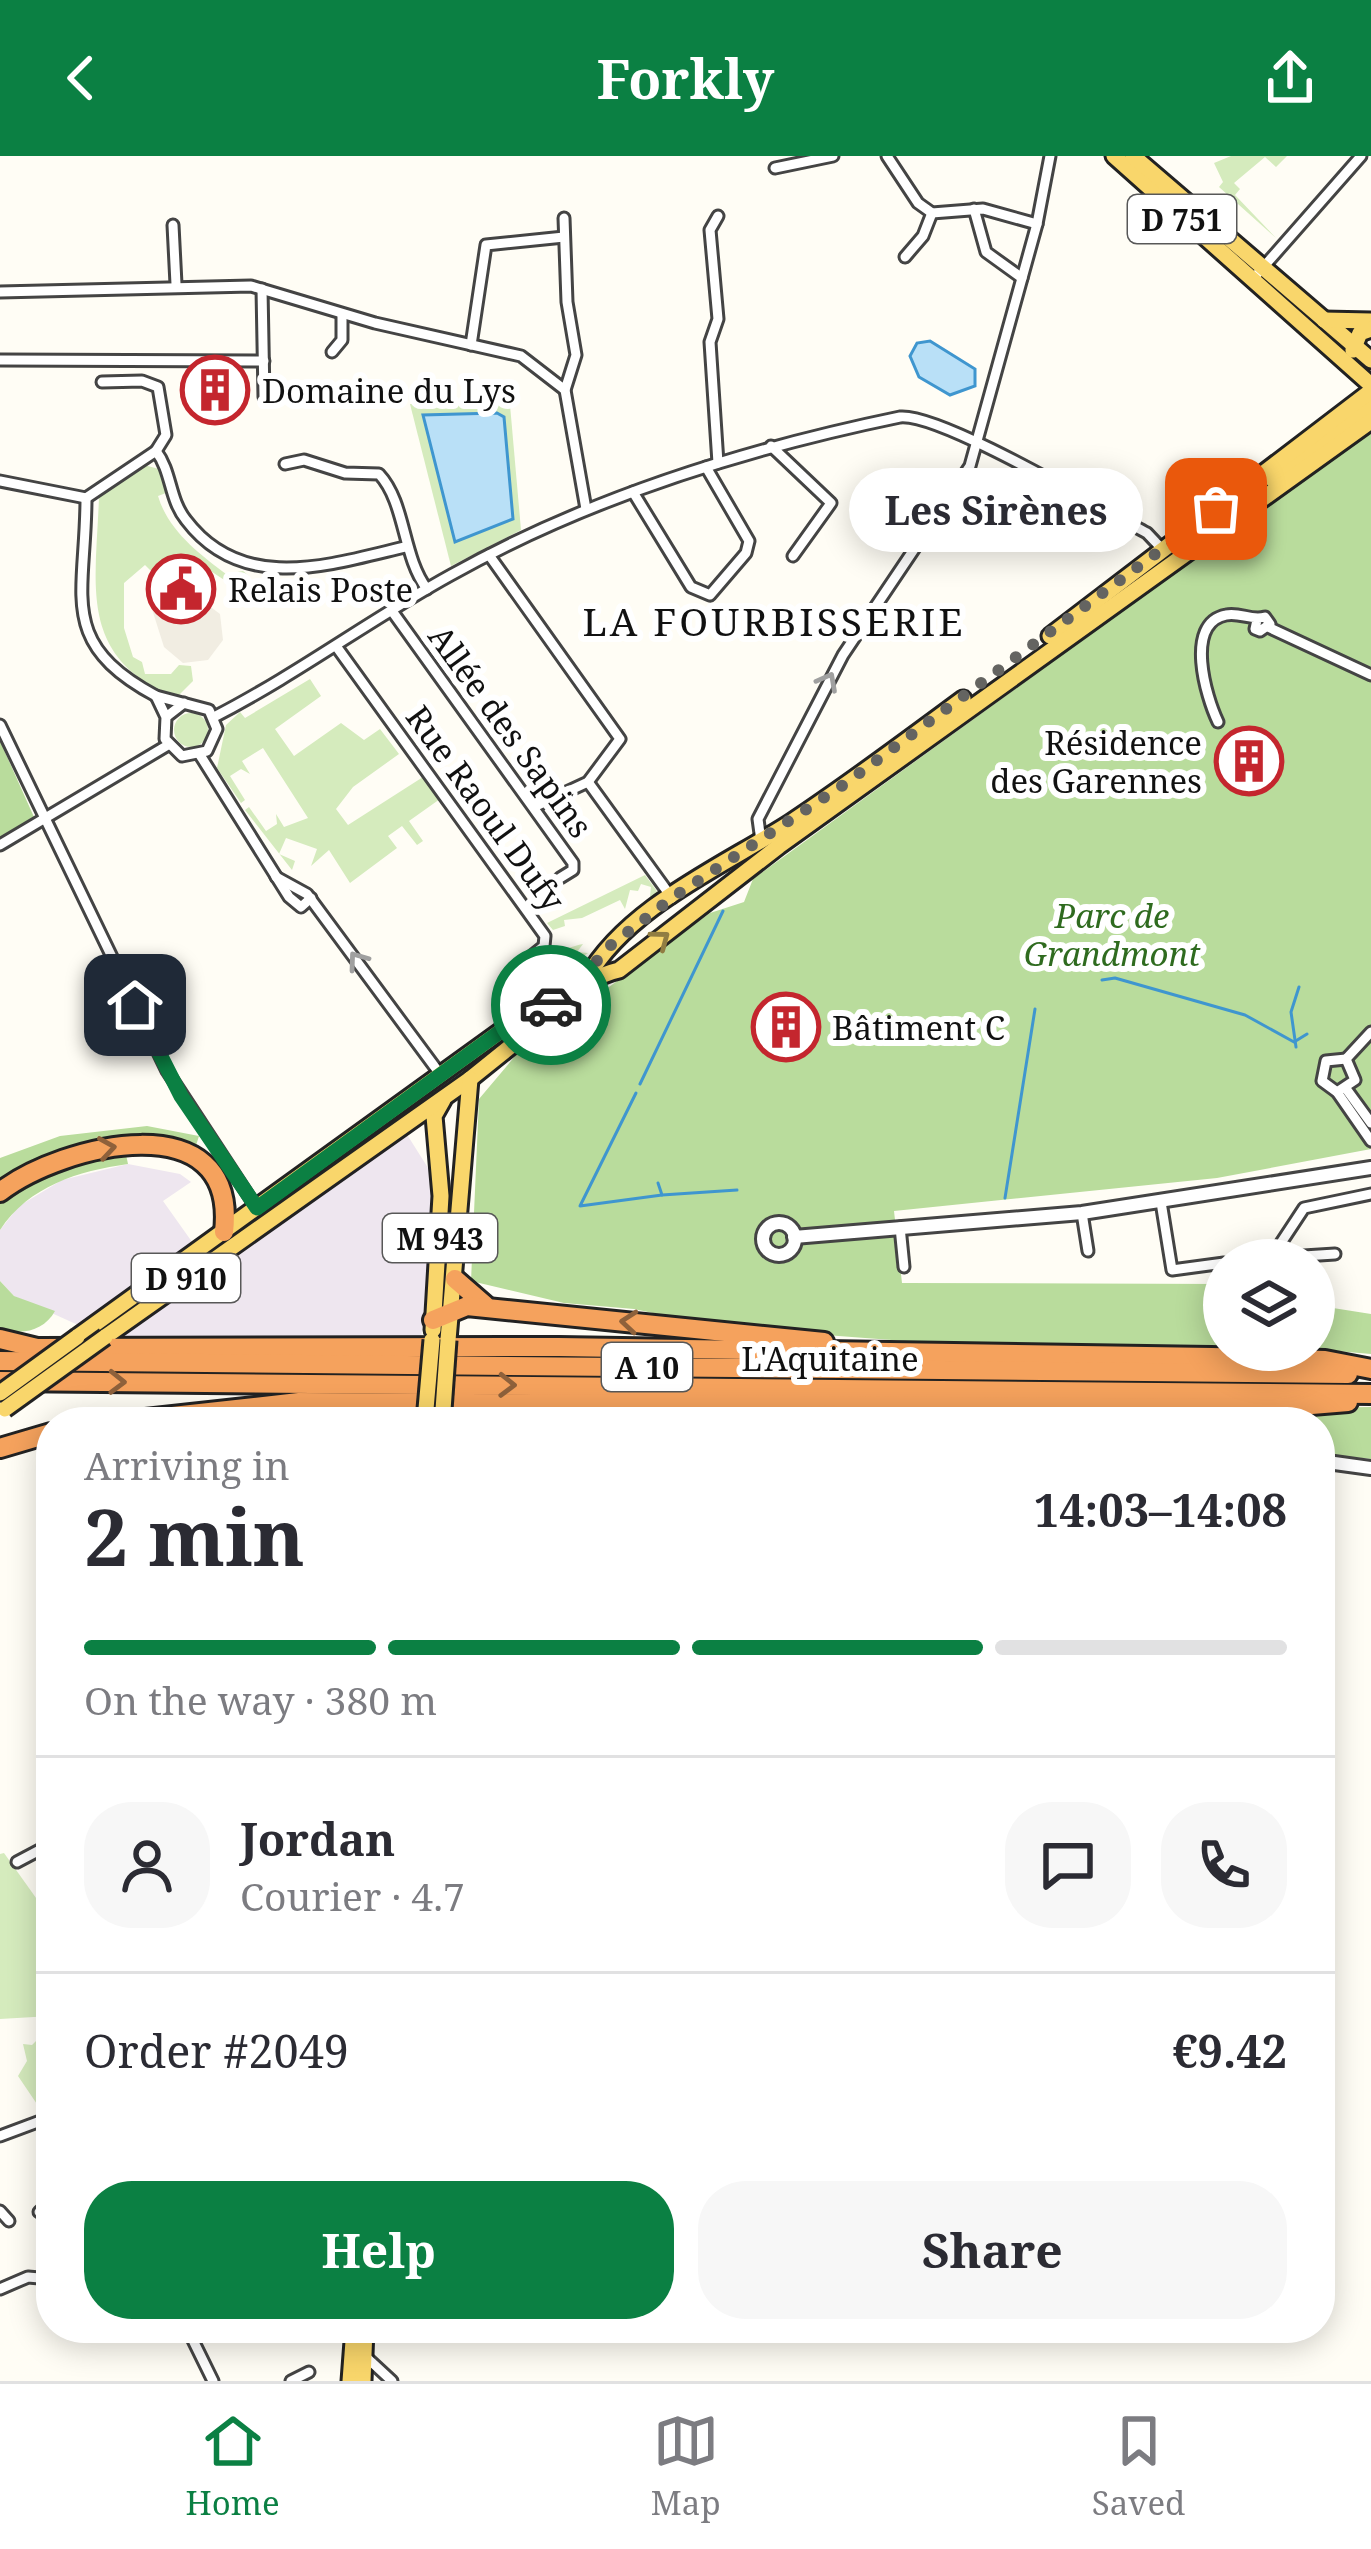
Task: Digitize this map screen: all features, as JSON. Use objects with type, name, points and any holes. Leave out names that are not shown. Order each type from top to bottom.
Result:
[{"type":"highway","points":[[0,1192],[71,1155],[154,1145],[184,1154],[216,1178],[226,1206],[224,1232]]},
{"type":"highway","points":[[455,1279],[489,1307]]},
{"type":"highway","points":[[438,1333],[452,1309],[489,1307],[912,1354]]},
{"type":"highway","points":[[0,1339],[37,1348],[573,1347],[1258,1358],[1371,1372]]},
{"type":"highway","name":"L'Aquitaine","points":[[0,1361],[1371,1372]]},
{"type":"highway","name":"L'Aquitaine","points":[[0,1381],[1371,1396]]},
{"type":"highway","points":[[1283,1407],[1371,1396]]},
{"type":"highway","points":[[254,1407],[299,1402],[1194,1407]]},
{"type":"highway","points":[[910,1407],[950,1404]]},
{"type":"highway","points":[[0,1448],[36,1437]]},
{"type":"main road","name":"D 751","points":[[1114,156],[1364,365],[1371,388]]},
{"type":"main road","name":"D 751","points":[[1133,156],[1256,275],[1353,345]]},
{"type":"main road","points":[[1324,320],[1371,325]]},
{"type":"main road","points":[[1364,365],[1353,345],[1371,325]]},
{"type":"main road","name":"D 910","points":[[2,1404],[77,1337],[512,1023],[534,1017],[587,978],[619,970],[1167,556],[1371,388]]},
{"type":"main road","points":[[1241,512],[1295,461],[1371,406]]},
{"type":"main road","name":"D 910","points":[[587,978],[602,952],[672,898],[1371,421]]},
{"type":"main road","name":"D 910","points":[[2,1404],[105,1337],[470,1078],[521,1038],[534,1017]]},
{"type":"main road","points":[[440,1074],[465,1113]]},
{"type":"main road","name":"M 943","points":[[452,1309],[470,1078]]},
{"type":"main road","name":"M 943","points":[[434,1407],[441,1220],[435,1108],[449,1093]]},
{"type":"main road","points":[[401,1125],[420,1124],[437,1136]]},
{"type":"main road","points":[[350,2381],[353,2343]]},
{"type":"main road","points":[[363,2381],[365,2343]]},
{"type":"street","points":[[775,168],[833,156]]},
{"type":"street","points":[[887,156],[917,203],[932,213],[974,209],[1037,224]]},
{"type":"street","points":[[760,841],[757,824],[830,677],[962,481],[1037,224],[1050,156]]},
{"type":"street","points":[[1256,275],[1361,156]]},
{"type":"street","points":[[974,209],[986,252],[1022,278]]},
{"type":"street","points":[[905,257],[932,213]]},
{"type":"street","points":[[718,216],[710,230],[718,319],[710,342],[718,463]]},
{"type":"street","points":[[564,218],[577,356],[566,390],[586,509]]},
{"type":"street","points":[[173,225],[176,284]]},
{"type":"street","points":[[471,345],[486,245],[564,237]]},
{"type":"street","points":[[0,292],[176,284],[262,289],[342,314],[521,356],[566,390]]},
{"type":"street","points":[[262,289],[264,397]]},
{"type":"street","points":[[332,352],[342,340],[342,314]]},
{"type":"street","points":[[0,360],[263,361]]},
{"type":"street","points":[[0,481],[86,498],[156,452],[166,434],[158,387],[142,381],[102,382]]},
{"type":"street","points":[[214,717],[427,589],[586,509],[771,446],[910,416],[1147,533],[1167,556]]},
{"type":"street","points":[[771,446],[831,503]]},
{"type":"street","points":[[156,452],[186,520],[226,558],[308,569],[405,547]]},
{"type":"street","points":[[285,464],[304,460],[345,473],[379,474],[388,486],[405,547],[427,589]]},
{"type":"street","points":[[633,492],[691,587],[710,595],[746,553],[749,541],[706,467]]},
{"type":"street","points":[[793,556],[843,491]]},
{"type":"street","points":[[86,498],[83,616],[88,639],[107,666],[156,696],[200,705],[214,717],[216,737],[200,755],[182,756],[168,746]]},
{"type":"street","points":[[489,555],[619,734],[619,746],[588,782],[533,807]]},
{"type":"street","name":"Allée des Sapins","points":[[392,611],[574,866],[560,878]]},
{"type":"street","points":[[1217,722],[1204,687],[1204,635],[1211,621],[1225,615],[1257,620],[1257,630],[1268,627],[1371,675]]},
{"type":"street","name":"Rue Raoul Dufy","points":[[336,646],[544,933],[544,946],[512,972],[520,999]]},
{"type":"street","points":[[156,696],[166,717],[168,746]]},
{"type":"street","points":[[166,717],[184,703]]},
{"type":"street","points":[[0,725],[167,1071],[257,1208]]},
{"type":"street","points":[[0,845],[168,746]]},
{"type":"street","points":[[200,755],[276,878],[297,905],[308,905],[310,898],[440,1074]]},
{"type":"street","points":[[588,782],[672,898]]},
{"type":"street","points":[[1346,1059],[1371,1032]]},
{"type":"street","points":[[1346,1059],[1330,1058],[1321,1070],[1324,1085],[1342,1091],[1371,1123]]},
{"type":"street","points":[[1342,1091],[1356,1074],[1346,1059]]},
{"type":"street","points":[[1342,1091],[1371,1141]]},
{"type":"street","points":[[794,1237],[1082,1213],[1371,1168]]},
{"type":"street","points":[[1284,1239],[1304,1208],[1371,1194]]},
{"type":"street","points":[[1161,1202],[1172,1270],[1203,1266]]},
{"type":"street","points":[[1082,1213],[1088,1251]]},
{"type":"street","points":[[900,1227],[904,1267]]},
{"type":"street","points":[[1335,1463],[1371,1468]]},
{"type":"street","points":[[16,1862],[36,1852]]},
{"type":"street","points":[[0,2136],[36,2123]]},
{"type":"street","points":[[0,2211],[9,2221]]},
{"type":"street","points":[[0,2289],[36,2278]]},
{"type":"street","points":[[194,2343],[213,2381]]},
{"type":"street","points":[[365,2356],[392,2381]]},
{"type":"street","points":[[291,2381],[309,2372]]},
{"type":"shaded area","points":[[168,598],[175,603],[200,599],[220,614],[223,640],[208,660],[183,663],[164,647],[151,606]]},
{"type":"shaded area","points":[[401,1125],[435,1179],[421,1340],[109,1339],[14,1296],[0,1281],[0,1230],[19,1206],[62,1180],[128,1164],[180,1174],[191,1182],[163,1201],[207,1263]]},
{"type":"green space","points":[[1231,156],[1287,156],[1276,167],[1265,157],[1234,183],[1240,189],[1235,195],[1276,238],[1219,187],[1223,182],[1214,163]]},
{"type":"green space","points":[[410,404],[510,405],[521,530],[451,566]]},
{"type":"green space","name":"Parc de Grandmont","points":[[1371,431],[1371,1149],[1217,1178],[894,1211],[902,1283],[1203,1284],[1203,1345],[945,1344],[718,1327],[634,1309],[564,1303],[471,1281],[479,1099],[516,1055],[710,913],[744,902],[753,879]]},
{"type":"green space","points":[[144,465],[159,469],[166,493],[158,496],[185,540],[226,574],[243,571],[249,576],[246,587],[238,589],[203,566],[153,573],[145,565],[124,583],[124,628],[133,657],[142,662],[145,674],[171,674],[179,665],[191,666],[193,681],[176,698],[144,681],[122,662],[99,616],[99,497]]},
{"type":"green space","points":[[310,679],[321,696],[275,729],[294,756],[341,723],[364,740],[380,729],[399,754],[353,787],[336,809],[348,825],[423,777],[440,799],[409,821],[423,841],[417,845],[402,826],[388,836],[397,848],[350,883],[329,850],[311,866],[317,849],[286,838],[279,854],[245,810],[249,807],[266,831],[277,824],[276,814],[284,827],[308,818],[263,748],[242,761],[250,774],[241,769],[230,776],[245,800],[241,803],[217,768],[226,725],[240,712],[245,718]]},
{"type":"green space","points":[[191,713],[203,718],[208,730],[203,742],[191,747],[179,742],[174,730],[179,718]]},
{"type":"green space","points":[[0,741],[34,817],[31,823],[0,837]]},
{"type":"green space","points":[[645,875],[662,898],[649,906],[651,887],[641,884],[638,891],[630,890],[625,909],[620,900],[582,918],[564,920],[565,926],[553,930],[547,923]]},
{"type":"green space","points":[[583,944],[577,952],[588,953],[530,994],[524,980],[534,967]]},
{"type":"green space","points":[[147,1126],[199,1136],[192,1158],[124,1145],[128,1164],[56,1183],[25,1202],[0,1230],[0,1158],[60,1136]]},
{"type":"green space","points":[[0,1281],[14,1296],[55,1311],[31,1330],[0,1328]]},
{"type":"green space","points":[[1335,1308],[1371,1314],[1371,1354],[1335,1351]]},
{"type":"green space","points":[[1371,1407],[1371,1459],[1335,1455],[1335,1408]]},
{"type":"green space","points":[[4,1853],[36,1898],[36,2017],[0,2019],[0,1854]]},
{"type":"green space","points":[[36,2041],[36,2103],[18,2076],[27,2061],[23,2044]]},
{"type":"water","points":[[930,341],[975,369],[975,386],[950,395],[919,377],[910,356],[917,343]]},
{"type":"water","points":[[497,413],[504,417],[513,519],[455,542],[423,415]]},
{"type":"waterway","points":[[640,1084],[723,911]]},
{"type":"waterway","points":[[1102,980],[1115,978],[1245,1015],[1294,1042],[1307,1034]]},
{"type":"waterway","points":[[1296,1047],[1291,1012],[1299,987]]},
{"type":"waterway","points":[[1005,1198],[1035,1009]]},
{"type":"waterway","points":[[636,1093],[580,1206],[662,1195]]},
{"type":"waterway","points":[[658,1183],[662,1195],[737,1190]]},
{"type":"way so far","points":[[551,1005],[587,978],[602,952],[672,898],[789,824],[1087,609],[1216,509]]},
{"type":"place","name":"Domaine du Lys","points":[[215,390]]},
{"type":"place","name":"Les Sirènes","points":[[1216,509]]},
{"type":"place","name":"Relais Poste","points":[[181,589]]},
{"type":"place","name":"Résidence des Garennes","points":[[1249,761]]},
{"type":"place","name":"Bâtiment C","points":[[786,1027]]},
{"type":"district","name":"LA FOURBISSERIE","points":[[774,620]]},
{"type":"route","points":[[135,1005],[181,1096],[257,1208],[412,1092],[512,1023],[534,1017],[551,1005]]}]
